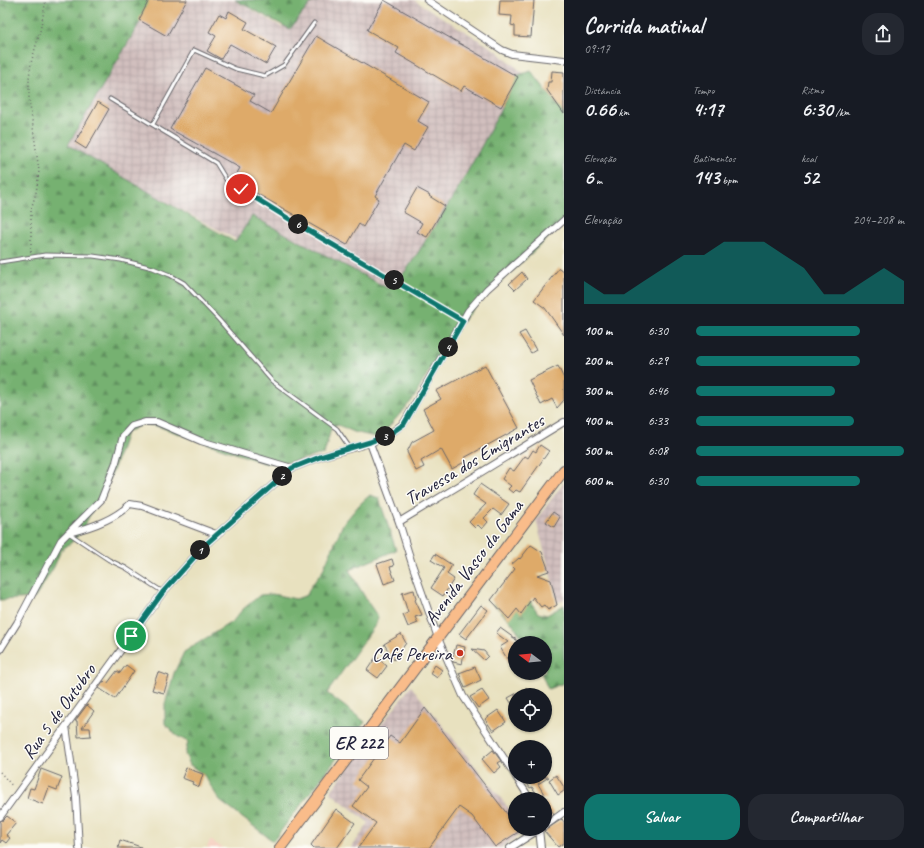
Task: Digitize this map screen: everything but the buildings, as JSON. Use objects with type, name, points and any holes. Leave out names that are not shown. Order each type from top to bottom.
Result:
[{"type":"main road","name":"Avenida Vasco da Gama","points":[[280,848],[564,470]]},
{"type":"street","points":[[427,0],[502,50],[512,54],[564,60]]},
{"type":"street","name":"Rua 5 de Outubro","points":[[0,817],[163,592],[205,545],[292,468],[370,442],[390,434],[404,424],[468,311],[487,289],[532,247],[564,220]]},
{"type":"street","points":[[0,650],[17,623],[61,540],[100,500],[116,462],[123,436],[132,426],[145,422],[157,422],[201,442],[292,468]]},
{"type":"street","name":"Travessa dos Emigrantes","points":[[399,522],[564,422]]},
{"type":"street","points":[[370,442],[438,638],[463,696],[508,764]]},
{"type":"street","points":[[68,533],[84,530],[107,520],[122,512],[130,504],[142,506],[216,534]]},
{"type":"street","points":[[66,726],[76,797],[80,848]]},
{"type":"street","points":[[552,820],[564,812]]},
{"type":"street","points":[[510,848],[529,836]]},
{"type":"street","points":[[540,836],[541,848]]},
{"type":"lane","points":[[153,124],[194,50],[236,69],[265,76],[284,65],[314,23]]},
{"type":"lane","points":[[110,98],[216,163],[227,181],[463,321]]},
{"type":"lane","points":[[0,262],[45,255],[86,256],[121,260],[153,268],[170,275],[184,283],[219,320],[272,381],[337,430],[350,448]]},
{"type":"lane","points":[[68,533],[109,560],[126,568],[163,592]]},
{"type":"path","points":[[31,257],[31,209],[36,193],[39,171],[29,98],[30,78],[31,63],[40,31],[46,0]]},
{"type":"path","points":[[0,772],[18,792]]},
{"type":"shaded area","points":[[133,0],[234,0],[282,27],[298,0],[414,0],[497,51],[523,73],[466,178],[416,315],[252,219],[237,240],[110,171],[58,140]]},
{"type":"shaded area","points":[[564,482],[564,599],[558,603],[536,520]]},
{"type":"shaded area","points":[[411,686],[508,807],[508,836],[518,836],[501,848],[351,848],[369,823],[330,792]]},
{"type":"shaded area","points":[[210,840],[223,848],[207,848]]},
{"type":"green space","points":[[0,0],[153,0],[68,145],[235,242],[252,216],[389,289],[410,265],[440,218],[464,178],[518,75],[531,71],[564,113],[564,223],[477,304],[445,342],[414,398],[385,431],[375,437],[354,432],[338,425],[331,429],[324,454],[290,462],[264,463],[157,426],[142,424],[126,433],[113,471],[81,532],[72,542],[61,550],[54,567],[35,598],[0,600]]},
{"type":"green space","points":[[235,0],[322,0],[311,3],[290,29]]},
{"type":"green space","points":[[370,495],[379,498],[396,550],[349,570],[378,617],[376,624],[327,693],[365,722],[273,841],[220,801],[204,775],[190,765],[185,754],[188,742],[177,736],[165,724],[165,704],[174,673],[184,652],[233,621],[242,610],[260,595],[272,594],[296,599],[307,595],[311,586],[322,572],[343,524]]},
{"type":"green space","points":[[513,574],[538,613],[547,615],[564,605],[564,683],[548,688],[544,680],[552,680],[552,636],[521,636],[511,622],[493,604]]},
{"type":"place","name":"Café Pereira","points":[[460,653]]},
{"type":"route","points":[[131,636],[163,592],[205,545],[239,513],[292,468],[320,457],[370,442],[390,434],[404,424],[463,321],[294,222],[241,189]]}]
